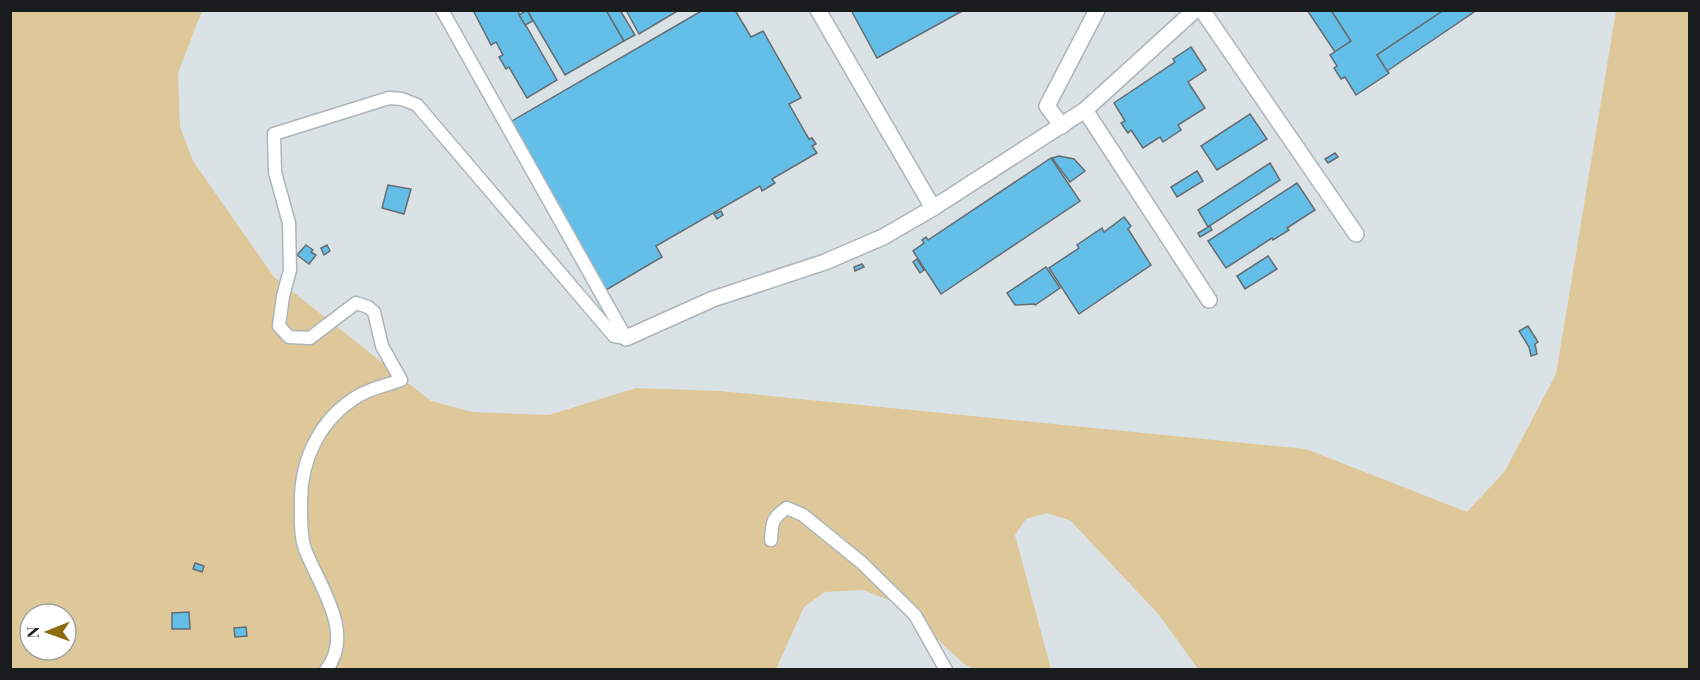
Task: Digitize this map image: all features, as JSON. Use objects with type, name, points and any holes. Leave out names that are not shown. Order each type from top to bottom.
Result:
[{"type":"street","points":[[442,10],[626,338]]},
{"type":"street","points":[[818,10],[933,208]]},
{"type":"street","points":[[1062,126],[1047,106],[1097,10]]},
{"type":"street","points":[[326,669],[336,646],[336,619],[301,536],[300,494],[305,463],[320,430],[336,413],[359,395],[401,380],[382,346],[374,312],[368,306],[356,303],[310,338],[289,337],[279,326],[282,296],[290,270],[289,223],[275,172],[274,134],[389,98],[402,99],[417,105],[614,336],[620,339],[713,299],[825,262],[883,237],[933,208],[1085,110],[1195,10]]},
{"type":"street","points":[[1202,10],[1356,234]]},
{"type":"street","points":[[1085,110],[1209,300]]},
{"type":"street","points":[[771,540],[772,522],[779,514],[788,508],[803,515],[862,563],[915,615],[946,669]]},
{"type":"shaded area","points":[[10,11],[202,11],[178,73],[180,127],[193,161],[274,277],[431,401],[473,412],[549,415],[636,388],[720,391],[1306,449],[1467,512],[1505,471],[1556,374],[1616,11],[1689,11],[1689,669],[1198,669],[1160,616],[1071,521],[1047,513],[1026,519],[1015,535],[1051,669],[973,669],[964,664],[899,604],[863,590],[825,592],[804,607],[776,669],[11,669]]},
{"type":"building","points":[[473,10],[517,10],[557,80],[527,98],[509,67],[506,69],[499,57],[503,55],[496,42],[491,45]]},
{"type":"building","points":[[527,10],[533,21],[525,25],[519,15]]},
{"type":"building","points":[[527,10],[606,10],[624,41],[565,75]]},
{"type":"building","points":[[606,10],[620,10],[635,35],[624,41]]},
{"type":"building","points":[[626,10],[675,10],[676,12],[639,34]]},
{"type":"building","points":[[703,10],[735,10],[751,37],[763,31],[801,98],[789,104],[809,139],[812,138],[816,144],[812,146],[817,153],[772,179],[775,183],[762,191],[760,186],[656,246],[662,257],[601,293],[505,125]]},
{"type":"building","points":[[851,10],[964,10],[877,58]]},
{"type":"building","points":[[1307,10],[1331,10],[1351,41],[1335,52]]},
{"type":"building","points":[[1331,10],[1444,10],[1377,55],[1389,73],[1356,95],[1345,77],[1341,79],[1330,55],[1351,41]]},
{"type":"building","points":[[1444,10],[1477,10],[1387,71],[1377,55]]},
{"type":"building","points":[[1191,47],[1206,70],[1188,82],[1205,108],[1178,125],[1181,130],[1163,142],[1160,137],[1143,148],[1131,130],[1128,133],[1121,123],[1125,121],[1114,103],[1175,62],[1173,59]]},
{"type":"building","points":[[1250,114],[1267,139],[1217,170],[1201,146]]},
{"type":"building","points":[[1335,153],[1338,157],[1328,163],[1325,159]]},
{"type":"building","points":[[1059,156],[1074,159],[1085,171],[1070,182],[1052,158]]},
{"type":"building","points":[[1051,158],[1080,201],[941,294],[913,251],[924,243],[922,240],[926,237],[928,240]]},
{"type":"building","points":[[1270,163],[1280,180],[1208,227],[1198,210]]},
{"type":"building","points":[[1197,171],[1203,181],[1177,197],[1171,187]]},
{"type":"building","points":[[1297,183],[1315,210],[1287,228],[1289,230],[1273,240],[1272,238],[1226,268],[1208,241]]},
{"type":"building","points":[[388,185],[411,189],[404,214],[382,208]]},
{"type":"building","points":[[721,211],[723,215],[717,219],[714,214]]},
{"type":"building","points":[[1124,217],[1131,226],[1128,229],[1151,265],[1079,314],[1049,268],[1079,248],[1077,245],[1102,228],[1104,232]]},
{"type":"building","points":[[1210,226],[1212,230],[1200,237],[1198,233]]},
{"type":"building","points":[[306,245],[316,255],[309,264],[297,255]]},
{"type":"building","points":[[327,245],[330,251],[324,255],[321,248]]},
{"type":"building","points":[[1268,256],[1277,269],[1245,289],[1237,276]]},
{"type":"building","points":[[917,259],[924,270],[920,273],[913,262]]},
{"type":"building","points":[[862,264],[864,267],[855,271],[854,267]]},
{"type":"building","points":[[1046,267],[1060,288],[1035,305],[1015,305],[1007,293]]},
{"type":"building","points":[[1528,326],[1538,342],[1535,344],[1537,354],[1531,356],[1529,347],[1519,331]]},
{"type":"building","points":[[195,563],[204,566],[202,572],[193,569]]},
{"type":"building","points":[[189,612],[190,629],[172,629],[172,613]]},
{"type":"building","points":[[246,627],[247,636],[235,637],[234,628]]}]
